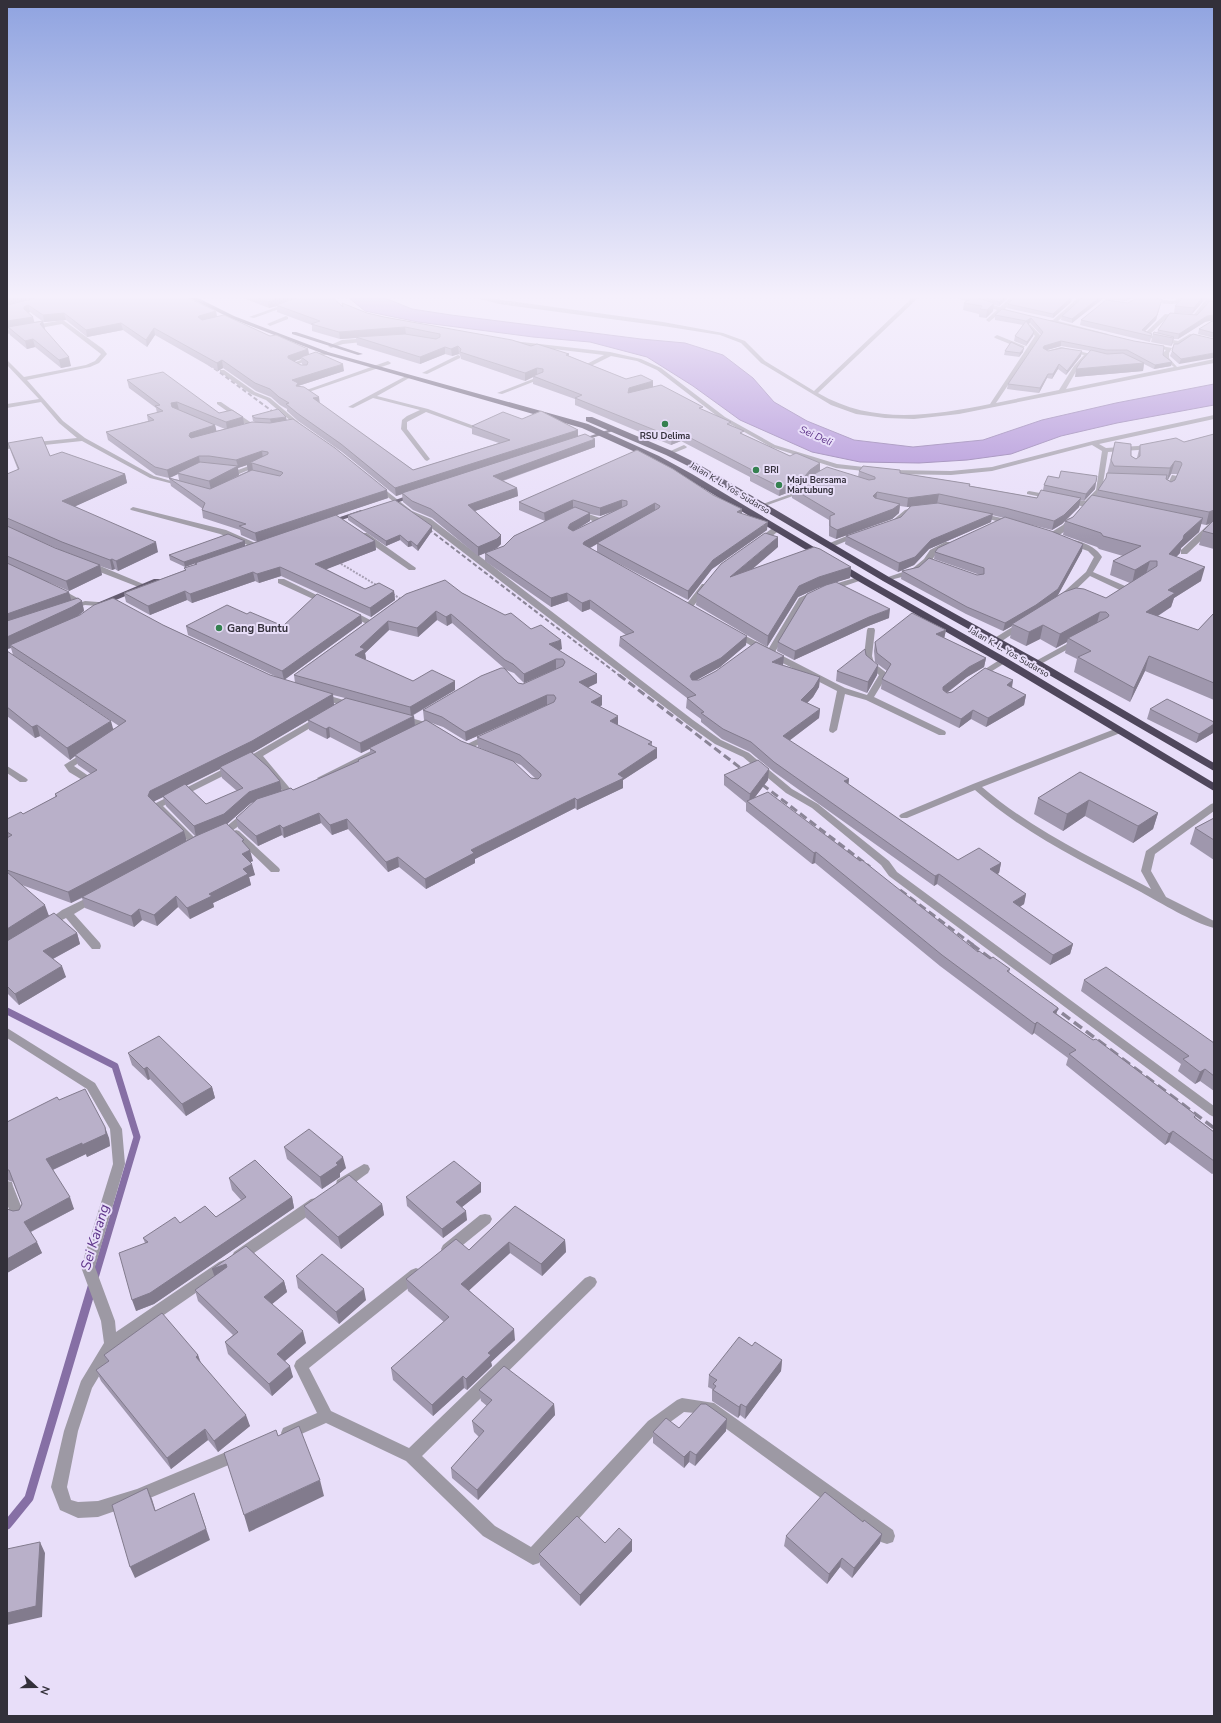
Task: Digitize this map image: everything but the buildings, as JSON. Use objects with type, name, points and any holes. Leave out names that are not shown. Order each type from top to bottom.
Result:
[{"type":"highway","name":"Jalan K. L. Yos Sudarso","points":[[413,378],[568,420],[603,433],[669,465],[1004,661],[1214,788]]},
{"type":"highway","points":[[496,392],[515,398]]},
{"type":"highway","name":"Jalan K. L. Yos Sudarso","points":[[582,417],[616,429],[697,467],[760,506],[1036,663],[1214,768]]},
{"type":"highway","points":[[737,505],[752,500]]},
{"type":"main road","points":[[572,443],[616,429]]},
{"type":"main road","points":[[380,506],[421,493]]},
{"type":"main road","points":[[321,524],[366,510]]},
{"type":"main road","points":[[244,551],[261,545]]},
{"type":"main road","points":[[93,611],[98,604],[165,578]]},
{"type":"street","points":[[233,378],[254,393],[268,399],[292,424],[307,432]]},
{"type":"street","points":[[324,378],[333,382]]},
{"type":"street","points":[[302,393],[344,378]]},
{"type":"street","points":[[352,407],[405,378]]},
{"type":"street","points":[[496,392],[539,378]]},
{"type":"street","points":[[670,378],[723,418],[773,446],[836,466],[899,473],[951,473],[992,469],[1214,417]]},
{"type":"street","points":[[788,378],[833,404],[856,412],[885,416],[928,416],[1061,392],[1123,378]]},
{"type":"street","points":[[814,394],[830,378]]},
{"type":"street","points":[[992,405],[1009,378]]},
{"type":"street","points":[[1061,392],[1069,378]]},
{"type":"street","points":[[23,379],[61,422],[83,439],[152,477],[190,488]]},
{"type":"street","points":[[672,387],[678,385]]},
{"type":"street","points":[[372,396],[426,410],[475,428]]},
{"type":"street","points":[[7,406],[43,400]]},
{"type":"street","points":[[219,403],[256,426],[240,430]]},
{"type":"street","points":[[426,410],[409,417],[404,421],[404,429],[427,459]]},
{"type":"street","points":[[7,447],[83,439]]},
{"type":"street","points":[[1094,444],[1105,450],[1133,452],[1163,446]]},
{"type":"street","points":[[669,453],[684,447]]},
{"type":"street","points":[[1082,510],[1105,482],[1105,450]]},
{"type":"street","points":[[218,468],[239,472],[266,461]]},
{"type":"street","points":[[826,472],[836,466]]},
{"type":"street","points":[[236,480],[253,474]]},
{"type":"street","points":[[169,482],[181,476]]},
{"type":"street","points":[[1162,485],[1168,488],[1174,476]]},
{"type":"street","points":[[371,480],[410,512],[428,521],[477,561],[558,619],[718,742],[746,755],[789,791],[815,806],[885,863],[894,874],[1214,1112]]},
{"type":"street","points":[[760,506],[803,491],[809,482]]},
{"type":"street","points":[[1029,493],[1102,507]]},
{"type":"street","points":[[899,509],[907,511],[926,508]]},
{"type":"street","points":[[133,509],[223,532],[261,545]]},
{"type":"street","points":[[881,527],[896,522],[907,511]]},
{"type":"street","points":[[568,515],[575,512],[600,522]]},
{"type":"street","points":[[975,514],[1017,525]]},
{"type":"street","points":[[1073,599],[1062,601],[1055,605],[1089,573],[1098,557],[1097,553],[1094,550],[1049,534],[1066,527],[1077,515]]},
{"type":"street","points":[[339,519],[412,568]]},
{"type":"street","points":[[991,526],[1003,521]]},
{"type":"street","points":[[1184,552],[1204,529],[1214,524]]},
{"type":"street","points":[[753,546],[777,529]]},
{"type":"street","points":[[829,545],[866,532]]},
{"type":"street","points":[[886,579],[915,571],[930,563],[933,552],[956,541]]},
{"type":"street","points":[[477,561],[489,556]]},
{"type":"street","points":[[81,562],[144,586]]},
{"type":"street","points":[[1089,573],[1132,589],[1118,598]]},
{"type":"street","points":[[770,653],[802,600],[821,591],[861,578]]},
{"type":"street","points":[[281,581],[370,623]]},
{"type":"street","points":[[689,607],[708,582]]},
{"type":"street","points":[[49,587],[77,600]]},
{"type":"street","points":[[110,599],[123,606]]},
{"type":"street","points":[[58,612],[85,603],[98,604]]},
{"type":"street","points":[[996,641],[1028,621]]},
{"type":"street","points":[[728,630],[751,647],[770,653],[842,690],[869,698],[942,733]]},
{"type":"street","points":[[869,698],[884,674],[870,664],[868,656],[871,630]]},
{"type":"street","points":[[1036,663],[1086,637]]},
{"type":"street","points":[[971,680],[1004,661]]},
{"type":"street","points":[[833,730],[842,690]]},
{"type":"street","points":[[313,695],[361,707]]},
{"type":"street","points":[[255,806],[230,828],[199,842],[157,806],[258,755],[346,703]]},
{"type":"street","points":[[412,721],[426,713]]},
{"type":"street","points":[[390,715],[427,725],[439,730]]},
{"type":"street","points":[[413,732],[427,725]]},
{"type":"street","points":[[904,816],[976,786],[1120,730]]},
{"type":"street","points":[[479,753],[463,745],[501,731]]},
{"type":"street","points":[[310,784],[393,742]]},
{"type":"street","points":[[75,789],[91,781],[72,770],[69,765],[94,749]]},
{"type":"street","points":[[258,755],[293,793],[278,797]]},
{"type":"street","points":[[7,769],[23,780]]},
{"type":"street","points":[[976,786],[1011,815],[1041,834],[1163,901],[1214,925]]},
{"type":"street","points":[[1163,901],[1146,871],[1150,854],[1214,806]]},
{"type":"street","points":[[230,828],[275,870]]},
{"type":"street","points":[[42,928],[66,912],[107,890]]},
{"type":"street","points":[[66,912],[96,946]]},
{"type":"street","points":[[7,1032],[91,1086],[116,1129],[119,1164],[88,1267],[108,1321],[111,1344]]},
{"type":"street","points":[[77,1093],[91,1086]]},
{"type":"street","points":[[254,1447],[138,1496],[98,1509],[78,1510],[65,1505],[58,1487],[72,1431],[86,1386],[111,1344],[364,1169]]},
{"type":"street","points":[[7,1186],[18,1216]]},
{"type":"street","points":[[485,1219],[301,1366],[326,1416],[410,1456],[489,1531],[533,1557],[653,1426],[682,1405],[708,1408],[887,1536]]},
{"type":"street","points":[[410,1456],[590,1282]]},
{"type":"street","points":[[276,1438],[326,1416]]},
{"type":"path","points":[[337,561],[383,588]]},
{"type":"path","points":[[390,592],[403,600]]},
{"type":"water","name":"Sei Deli","points":[[681,378],[753,378],[774,402],[807,421],[854,440],[913,447],[983,440],[1042,420],[1116,403],[1214,384],[1214,405],[1117,423],[1061,436],[1011,454],[967,460],[919,463],[860,462],[812,452],[740,420]]},
{"type":"waterway","name":"Sei Karang","points":[[7,1011],[115,1066],[137,1137],[92,1288]]},
{"type":"waterway","name":"Sei Karang","points":[[7,1525],[29,1498],[92,1287]]},
{"type":"railway","points":[[228,378],[280,417]]},
{"type":"railway","points":[[423,525],[620,676]]},
{"type":"railway","points":[[619,675],[870,867]]},
{"type":"railway","points":[[900,890],[973,945]]},
{"type":"railway","points":[[971,944],[999,965]]},
{"type":"railway","points":[[1050,1004],[1214,1128]]},
{"type":"place","name":"RSU Delima","points":[[665,424]]},
{"type":"place","name":"BRI","points":[[756,470]]},
{"type":"place","name":"Maju Bersama Martubung","points":[[779,485]]},
{"type":"place","name":"Gang Buntu","points":[[219,628]]}]
